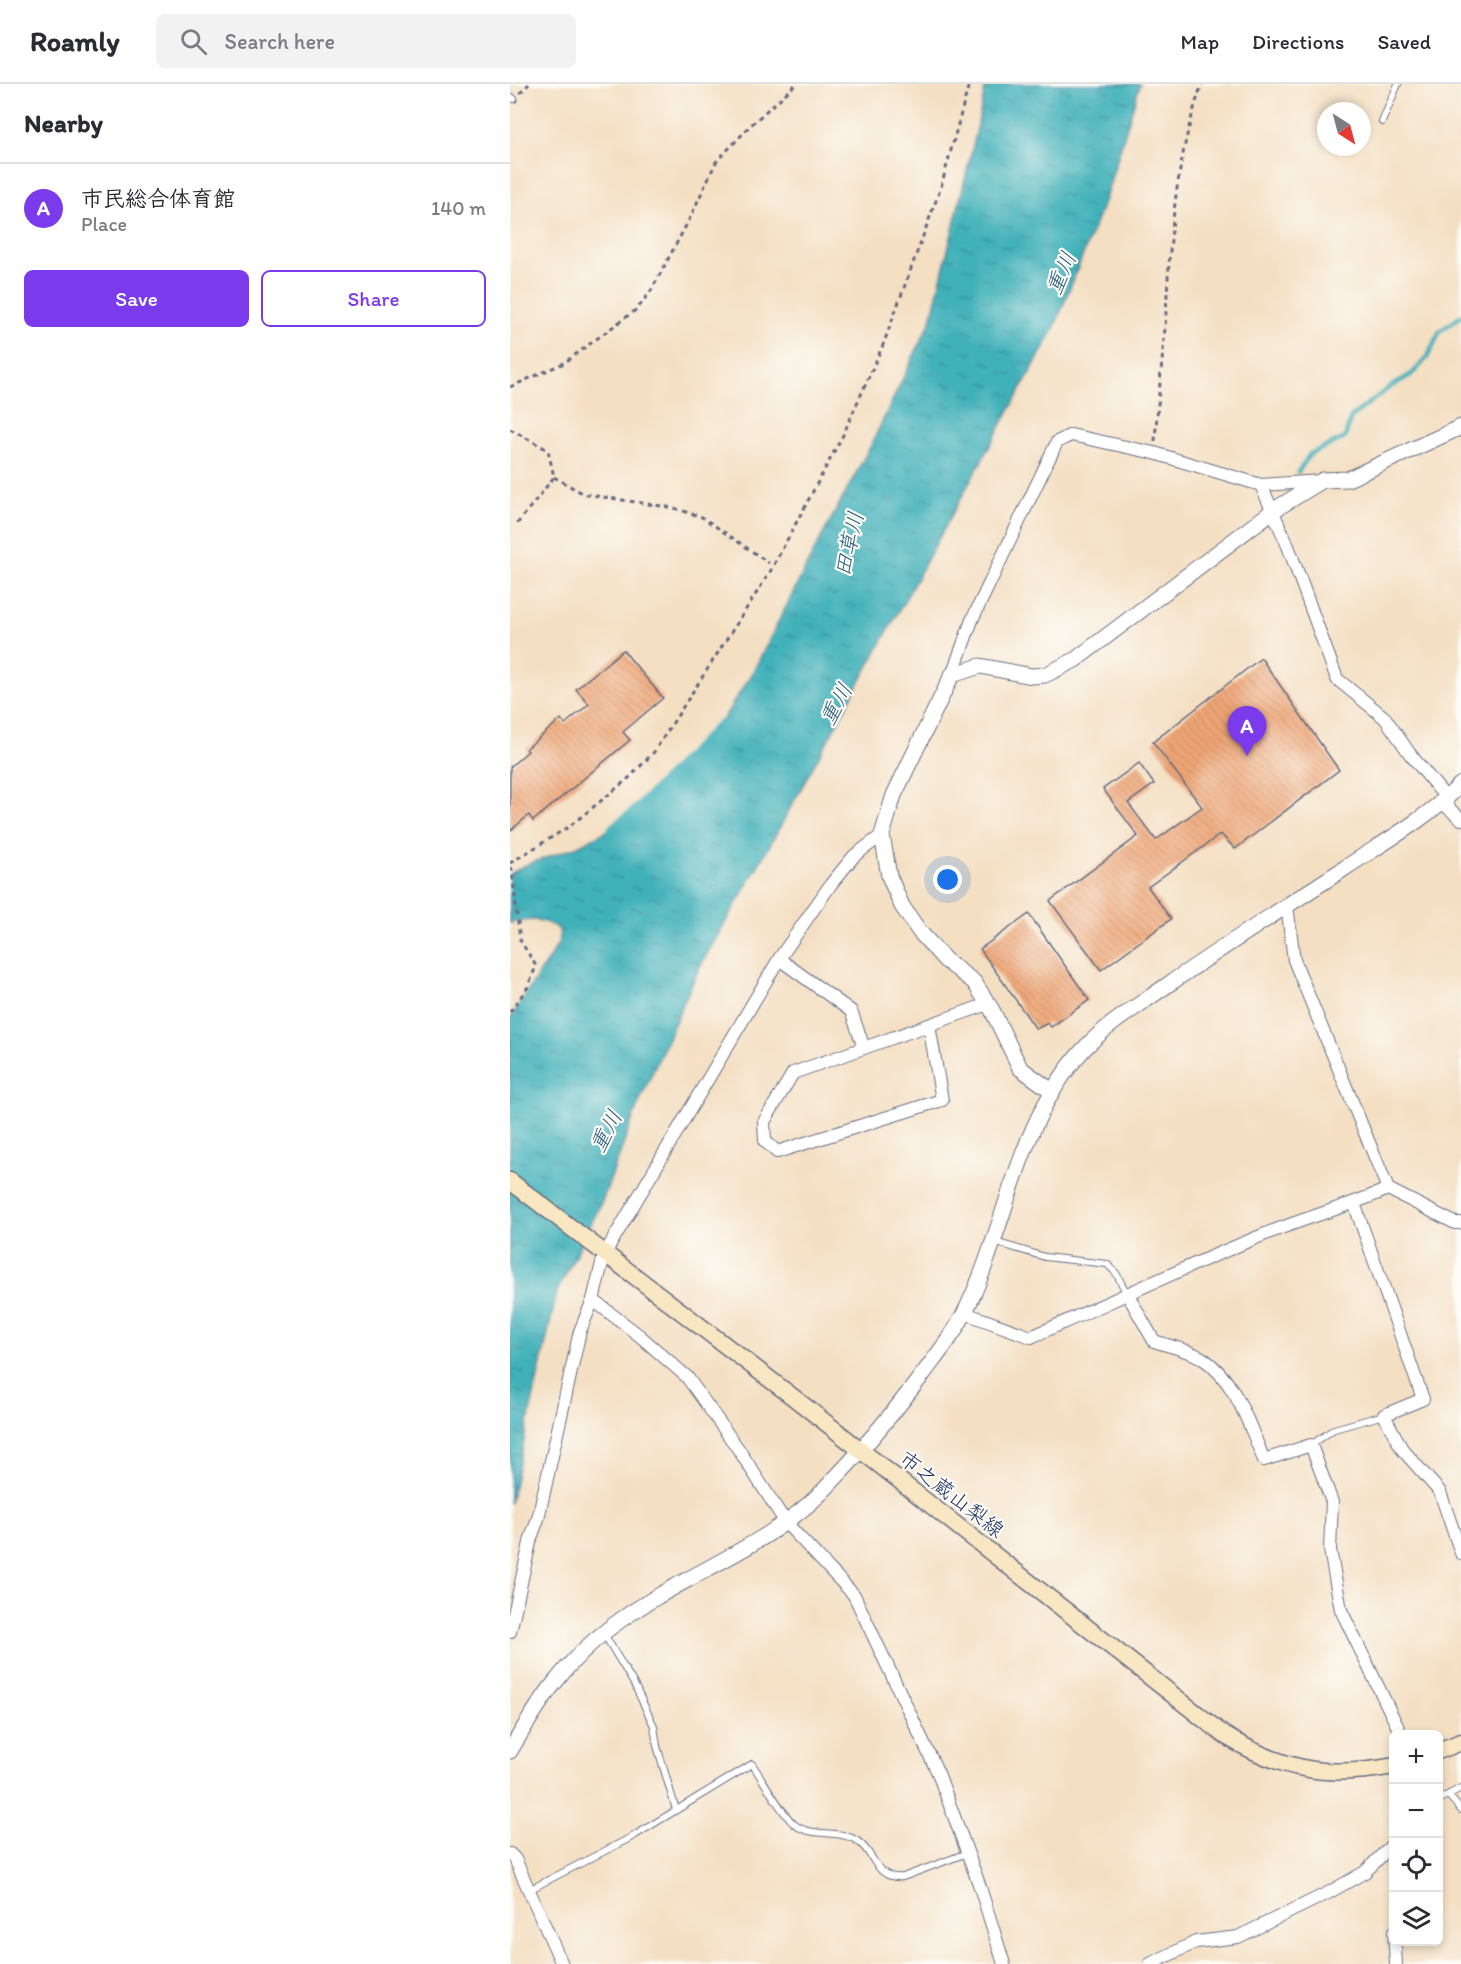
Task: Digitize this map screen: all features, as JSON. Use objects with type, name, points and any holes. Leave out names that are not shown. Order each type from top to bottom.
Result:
[{"type":"main road","name":"市之蔵山梨線","points":[[510,1181],[600,1252],[793,1397],[1204,1720],[1246,1748],[1274,1760],[1337,1773],[1389,1767]]},
{"type":"main road","points":[[1443,1750],[1461,1742]]},
{"type":"street","points":[[1052,1091],[1020,1068],[988,1004],[974,982],[945,960],[919,931],[902,906],[889,876],[882,835],[894,795],[952,675],[972,620],[1057,442],[1071,435],[1154,453],[1261,485],[1348,479],[1461,427]]},
{"type":"street","points":[[952,675],[980,666],[1032,676],[1045,675],[1075,660],[1274,510],[1323,480]]},
{"type":"street","points":[[1261,485],[1274,510],[1337,679],[1385,718],[1410,754],[1447,799],[1448,807],[1461,819]]},
{"type":"street","points":[[510,1751],[542,1698],[572,1661],[603,1633],[648,1602],[786,1523],[820,1493],[890,1418],[940,1352],[964,1314],[981,1275],[1024,1146],[1035,1121],[1052,1091],[1084,1049],[1107,1028],[1251,927],[1413,824],[1447,799],[1461,784]]},
{"type":"street","points":[[510,1632],[580,1332],[593,1300],[600,1252],[779,959],[842,870],[854,856],[882,835]]},
{"type":"street","points":[[1287,905],[1294,960],[1388,1189],[1455,1223],[1461,1223]]},
{"type":"street","points":[[779,959],[851,1011],[864,1048]]},
{"type":"street","points":[[929,1025],[942,1100],[777,1152],[765,1141],[764,1122],[793,1073],[988,1004]]},
{"type":"street","points":[[964,1314],[1031,1337],[1307,1217],[1354,1203],[1388,1189]]},
{"type":"street","points":[[1354,1203],[1423,1399],[1384,1415],[1402,1449],[1440,1492],[1461,1553]]},
{"type":"street","points":[[1128,1295],[1154,1341],[1200,1357],[1213,1367],[1237,1397],[1264,1460],[1311,1446],[1332,1502],[1330,1550],[1341,1610],[1399,1730]]},
{"type":"street","points":[[593,1300],[640,1336],[687,1377],[733,1441],[786,1523],[854,1595],[938,1773],[1004,1964]]},
{"type":"street","points":[[1150,1964],[1196,1942],[1238,1937],[1365,1872],[1389,1848]]},
{"type":"street","points":[[510,1854],[515,1859],[562,1964]]},
{"type":"street","points":[[1395,1946],[1396,1964]]},
{"type":"lane","points":[[1382,122],[1398,84]]},
{"type":"lane","points":[[993,1241],[1045,1257],[1107,1264],[1116,1273],[1128,1295]]},
{"type":"lane","points":[[1311,1446],[1334,1429],[1384,1415]]},
{"type":"lane","points":[[603,1633],[634,1684],[654,1726],[657,1746],[676,1810]]},
{"type":"lane","points":[[529,1890],[632,1837],[752,1764],[792,1823],[802,1830],[851,1837],[863,1844],[878,1869],[895,1878],[967,1853]]},
{"type":"lane","points":[[1443,1798],[1461,1788]]},
{"type":"lane","points":[[1448,1795],[1461,1810]]},
{"type":"path","points":[[510,387],[564,363],[637,309],[651,291],[689,220],[716,162],[753,123],[796,84]]},
{"type":"path","points":[[510,1012],[528,987],[536,966],[520,940],[511,864],[570,826],[604,800],[654,752],[770,572],[843,435],[883,345],[941,187],[969,84]]},
{"type":"path","points":[[1154,453],[1167,272],[1178,187],[1193,110],[1202,84]]},
{"type":"path","points":[[510,429],[548,450],[554,477],[584,494],[674,508],[702,517],[769,562]]},
{"type":"path","points":[[517,524],[554,477]]},
{"type":"water","name":"重川","points":[[986,84],[1140,84],[1105,199],[1053,331],[765,854],[700,966],[638,1105],[602,1202],[557,1292],[510,1504],[510,1019],[560,941],[559,929],[541,921],[510,923],[510,874],[526,865],[578,846],[674,796],[753,672],[870,447],[931,320]]},
{"type":"building","points":[[623,650],[663,698],[623,732],[630,740],[533,821],[529,815],[510,831],[510,767],[528,751],[526,749],[561,719],[565,724],[589,704],[576,689]]},
{"type":"building","points":[[1261,658],[1339,770],[1235,849],[1221,834],[1148,887],[1171,919],[1101,970],[1050,901],[1138,836],[1103,789],[1139,763],[1154,784],[1128,803],[1156,840],[1202,807],[1153,742]]},
{"type":"building","points":[[1029,914],[1089,1000],[1051,1027],[1048,1023],[1036,1029],[980,949]]},
{"type":"waterway","points":[[1298,472],[1310,454],[1345,438],[1351,417],[1390,387],[1412,374],[1427,358],[1440,331],[1461,316]]},
{"type":"waterway","name":"田草川","points":[[620,833],[639,819],[724,733]]},
{"type":"place","name":"市民総合体育館","points":[[1247,756]]}]
